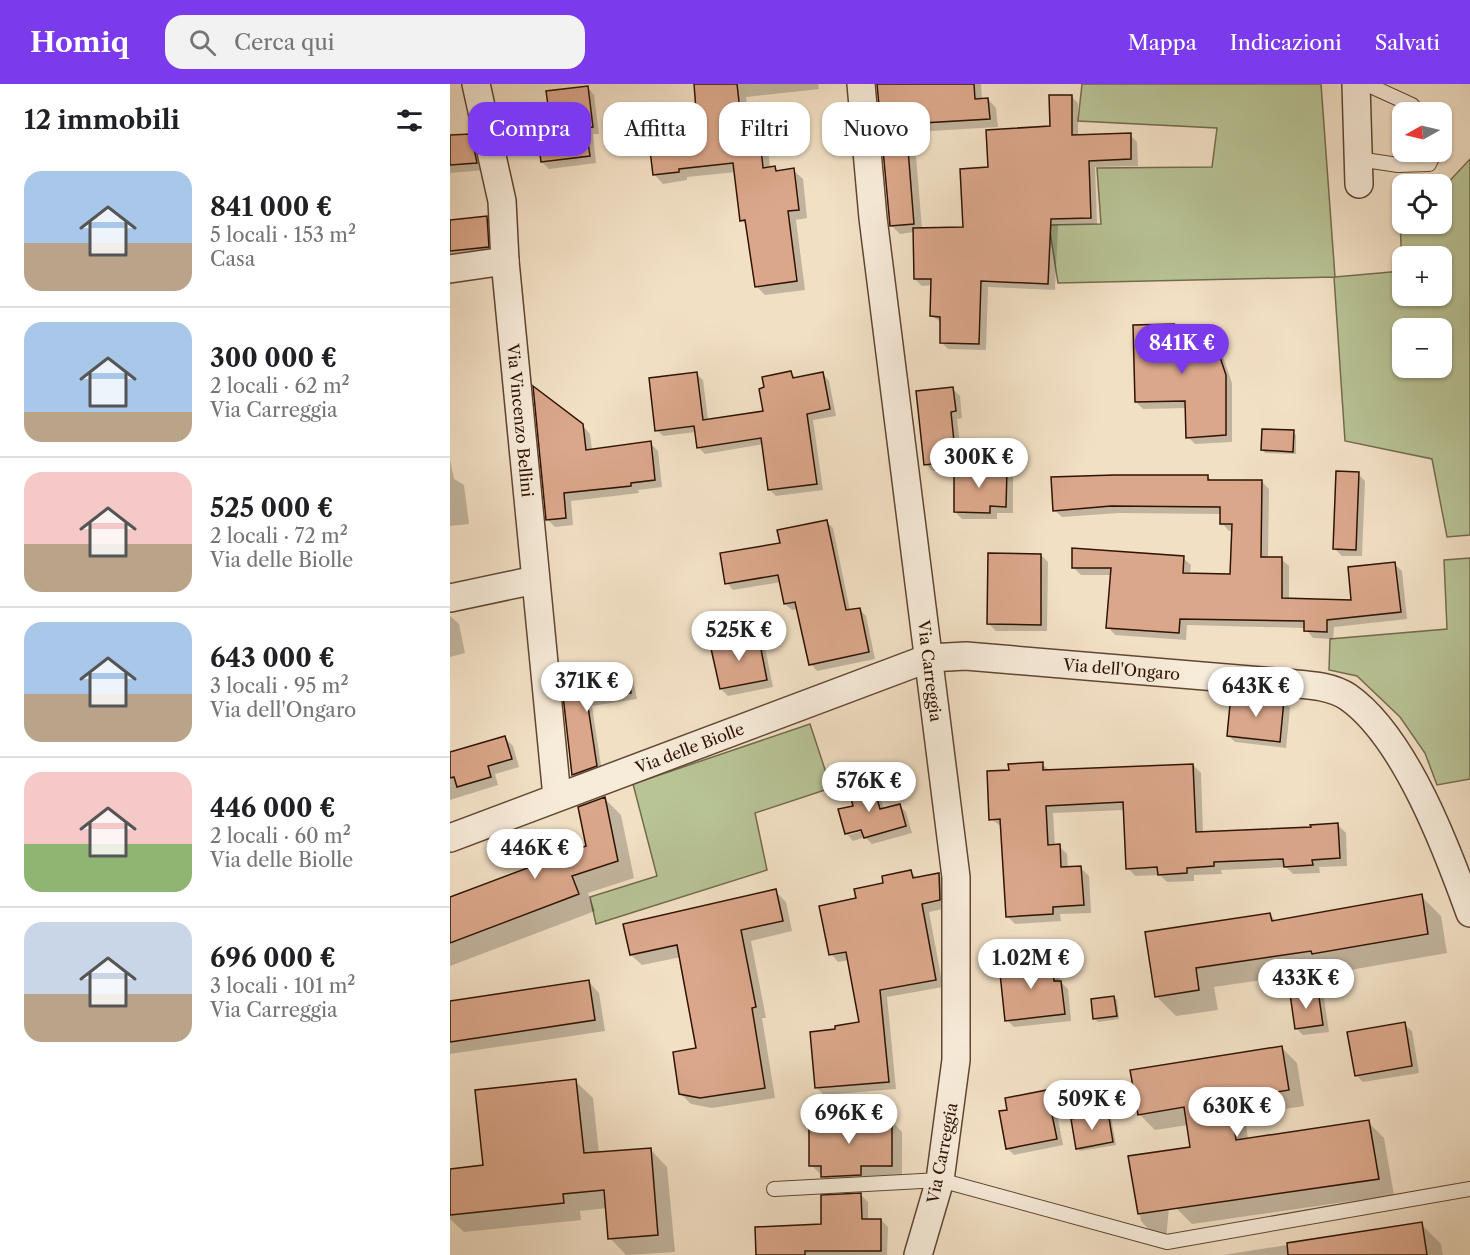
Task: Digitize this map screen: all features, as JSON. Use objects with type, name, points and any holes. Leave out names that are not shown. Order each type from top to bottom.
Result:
[{"type":"street","name":"Via Vincenzo Bellini","points":[[476,84],[502,201],[505,261],[557,797]]},
{"type":"street","name":"Via Carreggia","points":[[861,84],[873,218],[956,877],[958,1025],[952,1096],[940,1180],[918,1255]]},
{"type":"street","points":[[1356,84],[1359,172]]},
{"type":"street","points":[[450,269],[505,261]]},
{"type":"street","points":[[450,598],[535,580]]},
{"type":"street","name":"Via dell'Ongaro","points":[[929,658],[966,656],[1286,683],[1328,688],[1347,696],[1373,722],[1399,756],[1429,808],[1470,913]]},
{"type":"street","name":"Via delle Biolle","points":[[450,838],[929,658]]},
{"type":"lane","points":[[1366,84],[1405,102]]},
{"type":"lane","points":[[1359,172],[1398,165],[1429,165],[1430,162]]},
{"type":"lane","points":[[774,1189],[940,1180],[1167,1242],[1470,1189]]},
{"type":"green space","points":[[1082,84],[1321,84],[1335,277],[1392,272],[1392,306],[1452,306],[1452,246],[1401,246],[1401,234],[1452,234],[1452,178],[1470,159],[1470,535],[1447,537],[1432,459],[1345,441],[1334,277],[1058,283],[1049,225],[1101,224],[1097,168],[1212,167],[1217,128],[1078,121]]},
{"type":"green space","points":[[1470,558],[1470,779],[1437,785],[1425,753],[1400,717],[1357,676],[1329,670],[1330,639],[1447,629],[1444,560]]},
{"type":"green space","points":[[810,724],[831,788],[755,813],[767,870],[596,924],[590,897],[657,876],[633,784]]},
{"type":"building","points":[[694,84],[737,84],[739,102],[719,102],[719,156],[762,156],[763,168],[775,166],[776,171],[794,168],[799,210],[788,211],[797,281],[755,287],[745,220],[740,221],[733,163],[679,169],[679,172],[653,175],[651,156],[707,156],[707,102],[695,102]]},
{"type":"building","points":[[877,84],[974,84],[975,99],[988,98],[990,119],[930,123],[930,102],[879,102]]},
{"type":"building","points":[[588,86],[590,102],[548,102],[546,91]]},
{"type":"building","points":[[1049,95],[1072,95],[1072,135],[1131,133],[1131,159],[1089,161],[1091,218],[1051,219],[1048,284],[981,281],[979,344],[940,343],[940,317],[930,316],[931,279],[914,279],[913,228],[963,227],[960,169],[988,167],[986,130],[1050,126]]},
{"type":"building","points":[[468,134],[468,156],[476,156],[477,163],[450,165],[450,135]]},
{"type":"building","points":[[540,156],[590,156],[541,162]]},
{"type":"building","points":[[884,156],[909,156],[914,224],[890,226]]},
{"type":"building","points":[[487,216],[489,247],[450,251],[450,220]]},
{"type":"building","points":[[1174,324],[1191,334],[1212,333],[1226,375],[1226,435],[1186,438],[1185,401],[1135,402],[1133,325]]},
{"type":"building","points":[[791,371],[793,378],[823,372],[830,409],[807,414],[817,484],[768,490],[761,438],[697,448],[694,426],[655,431],[649,378],[697,372],[703,420],[763,411],[759,389],[764,387],[762,377]]},
{"type":"building","points":[[533,386],[583,424],[586,450],[651,441],[655,480],[631,483],[631,486],[564,493],[566,518],[546,520]]},
{"type":"building","points":[[953,387],[956,411],[951,412],[956,461],[924,465],[916,391]]},
{"type":"building","points":[[1262,429],[1294,430],[1293,452],[1261,450]]},
{"type":"building","points":[[954,467],[1007,469],[1006,507],[990,506],[990,513],[954,512]]},
{"type":"building","points":[[1336,471],[1359,472],[1356,550],[1333,549]]},
{"type":"building","points":[[1208,475],[1208,480],[1262,480],[1261,557],[1282,557],[1282,598],[1351,600],[1348,567],[1395,562],[1401,612],[1327,620],[1327,632],[1304,631],[1304,621],[1180,619],[1179,633],[1106,628],[1111,568],[1072,568],[1072,548],[1184,556],[1183,573],[1230,574],[1232,524],[1220,524],[1220,507],[1111,506],[1053,511],[1051,477]]},
{"type":"building","points":[[827,520],[846,610],[860,608],[869,652],[809,665],[795,602],[784,604],[778,575],[725,584],[720,553],[780,543],[777,530]]},
{"type":"building","points":[[988,553],[1041,554],[1041,625],[987,624]]},
{"type":"building","points":[[758,634],[767,680],[720,689],[710,644]]},
{"type":"building","points":[[582,672],[583,678],[628,672],[631,693],[587,700],[597,766],[572,775],[561,678]]},
{"type":"building","points":[[1231,694],[1284,700],[1280,742],[1227,736]]},
{"type":"building","points":[[505,736],[512,759],[488,766],[491,777],[457,787],[454,777],[450,778],[450,752]]},
{"type":"building","points":[[1043,762],[1043,770],[1193,764],[1196,832],[1311,827],[1310,825],[1338,823],[1340,858],[1312,860],[1313,865],[1284,867],[1283,859],[1214,862],[1214,866],[1187,868],[1187,873],[1158,875],[1157,867],[1126,869],[1123,802],[1046,806],[1048,845],[1060,844],[1061,867],[1081,866],[1084,905],[1053,907],[1053,914],[1006,917],[1000,819],[989,820],[987,771],[1009,770],[1008,764]]},
{"type":"building","points":[[872,780],[880,809],[900,804],[906,826],[864,838],[861,830],[845,834],[838,809],[853,806],[848,787]]},
{"type":"building","points":[[605,797],[618,861],[572,876],[579,894],[450,943],[450,897],[586,846],[578,807]]},
{"type":"building","points":[[911,870],[913,878],[939,873],[940,900],[922,904],[936,980],[880,990],[889,1082],[815,1088],[810,1032],[835,1029],[835,1026],[859,1022],[846,952],[829,955],[819,906],[856,898],[854,889],[883,883],[882,876]]},
{"type":"building","points":[[776,889],[783,921],[741,930],[756,1007],[752,1008],[765,1088],[700,1098],[679,1094],[673,1052],[696,1048],[677,945],[630,955],[623,924]]},
{"type":"building","points":[[1422,894],[1428,934],[1312,954],[1311,951],[1196,968],[1199,990],[1155,997],[1145,932],[1270,913],[1272,921]]},
{"type":"building","points":[[1052,958],[1054,981],[1061,981],[1065,1014],[1005,1021],[999,964]]},
{"type":"building","points":[[589,980],[595,1020],[450,1042],[450,1001]]},
{"type":"building","points":[[1318,990],[1323,1025],[1295,1029],[1290,994]]},
{"type":"building","points":[[1114,996],[1117,1016],[1093,1019],[1091,999]]},
{"type":"building","points":[[1405,1022],[1412,1066],[1355,1076],[1347,1032]]},
{"type":"building","points":[[1282,1046],[1289,1090],[1230,1100],[1236,1140],[1369,1120],[1379,1179],[1138,1214],[1128,1156],[1190,1147],[1184,1107],[1138,1115],[1130,1070]]},
{"type":"building","points":[[576,1079],[584,1153],[651,1148],[658,1235],[608,1239],[604,1190],[563,1194],[564,1203],[450,1215],[450,1169],[483,1165],[475,1090]]},
{"type":"building","points":[[1047,1090],[1057,1139],[1006,1149],[999,1111],[1007,1110],[1005,1098]]},
{"type":"building","points":[[1108,1112],[1113,1142],[1076,1149],[1071,1119]]},
{"type":"building","points":[[809,1119],[892,1120],[892,1166],[861,1166],[861,1175],[821,1177],[821,1166],[809,1166]]},
{"type":"building","points":[[861,1193],[862,1219],[881,1219],[881,1251],[805,1251],[805,1255],[756,1255],[755,1227],[821,1224],[821,1195]]},
{"type":"building","points":[[1422,1222],[1427,1255],[1288,1255],[1287,1243]]}]
